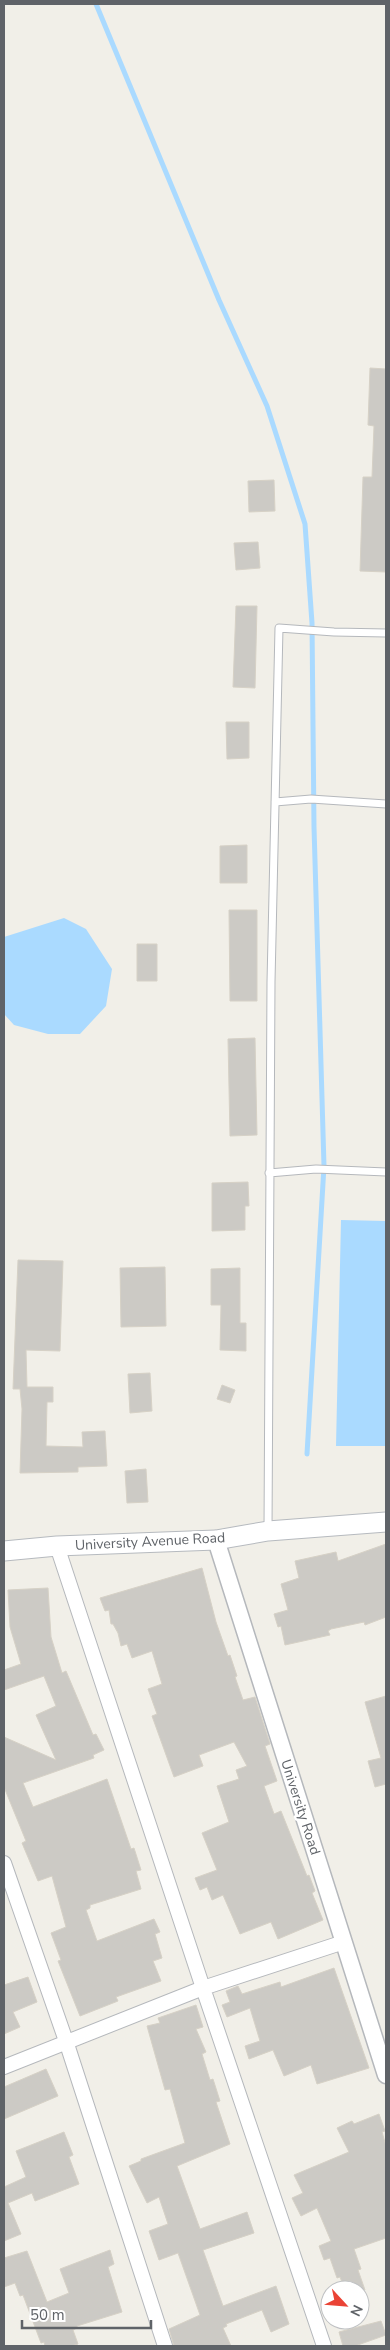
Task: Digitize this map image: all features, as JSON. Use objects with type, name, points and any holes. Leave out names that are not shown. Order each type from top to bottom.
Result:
[{"type":"main road","name":"University Avenue Road","points":[[4,1551],[57,1546],[216,1540],[268,1531],[386,1522]]},
{"type":"street","name":"University Road","points":[[216,1540],[386,2075]]},
{"type":"street","points":[[57,1546],[324,2346]]},
{"type":"street","points":[[4,1863],[66,2041],[165,2346]]},
{"type":"street","points":[[4,2067],[203,1988],[344,1942]]},
{"type":"lane","points":[[268,1531],[269,1173],[279,628],[386,633]]},
{"type":"lane","points":[[275,802],[311,799],[386,804]]},
{"type":"lane","points":[[269,1173],[316,1169],[386,1172]]},
{"type":"water","points":[[64,918],[86,929],[112,969],[106,1006],[80,1034],[48,1034],[14,1025],[4,1014],[4,937]]},
{"type":"water","points":[[341,1220],[386,1221],[386,1446],[336,1446]]},
{"type":"building","points":[[370,368],[386,369],[386,572],[360,571],[363,477],[372,477],[374,426],[368,425]]},
{"type":"building","points":[[274,480],[275,511],[249,512],[248,481]]},
{"type":"building","points":[[258,542],[260,568],[236,570],[234,543]]},
{"type":"building","points":[[236,606],[257,606],[255,688],[233,687]]},
{"type":"building","points":[[226,722],[249,722],[249,758],[227,759]]},
{"type":"building","points":[[247,845],[247,883],[220,883],[220,846]]},
{"type":"building","points":[[229,910],[257,910],[257,1001],[230,1001]]},
{"type":"building","points":[[137,944],[157,944],[157,981],[137,981]]},
{"type":"building","points":[[255,1038],[257,1135],[230,1136],[228,1039]]},
{"type":"building","points":[[248,1182],[249,1206],[245,1206],[245,1230],[212,1231],[212,1183]]},
{"type":"building","points":[[18,1260],[63,1261],[60,1351],[26,1350],[27,1387],[53,1387],[53,1402],[47,1402],[46,1446],[83,1447],[82,1432],[105,1431],[107,1466],[78,1467],[78,1472],[20,1473],[22,1409],[20,1389],[13,1389]]},
{"type":"building","points":[[165,1267],[166,1326],[121,1327],[120,1268]]},
{"type":"building","points":[[240,1268],[240,1323],[246,1323],[246,1351],[220,1350],[221,1305],[211,1305],[211,1269]]},
{"type":"building","points":[[150,1373],[152,1411],[130,1413],[128,1374]]},
{"type":"building","points":[[222,1385],[235,1390],[230,1403],[217,1399]]},
{"type":"building","points":[[146,1469],[148,1502],[127,1503],[125,1471]]},
{"type":"building","points":[[386,1544],[386,1617],[365,1625],[364,1622],[331,1629],[328,1631],[330,1635],[285,1645],[281,1626],[278,1627],[274,1614],[288,1610],[281,1584],[299,1578],[295,1561],[336,1552],[338,1561]]},
{"type":"building","points":[[202,1568],[216,1622],[228,1656],[230,1655],[243,1700],[255,1697],[270,1744],[265,1746],[277,1781],[264,1786],[274,1814],[281,1811],[307,1876],[309,1875],[315,1891],[312,1893],[323,1920],[278,1939],[271,1922],[240,1934],[223,1895],[212,1900],[207,1887],[200,1890],[195,1878],[217,1870],[202,1833],[229,1822],[217,1786],[239,1779],[236,1770],[247,1766],[234,1742],[199,1755],[203,1766],[174,1777],[152,1716],[157,1714],[148,1689],[162,1684],[152,1651],[132,1658],[127,1644],[121,1646],[118,1633],[113,1624],[111,1624],[109,1610],[105,1611],[100,1598]]},
{"type":"building","points":[[48,1588],[51,1637],[62,1673],[66,1671],[93,1735],[96,1734],[104,1750],[93,1755],[94,1758],[23,1783],[33,1807],[107,1779],[131,1849],[134,1848],[141,1870],[136,1871],[141,1889],[90,1905],[90,1908],[86,1910],[97,1941],[154,1919],[160,1932],[155,1934],[162,1958],[153,1961],[161,1981],[116,1997],[118,2001],[80,2016],[58,1961],[61,1960],[51,1933],[66,1927],[52,1876],[38,1881],[22,1843],[26,1841],[4,1787],[4,1737],[56,1760],[36,1715],[56,1706],[44,1676],[4,1690],[4,1670],[21,1664],[10,1627],[8,1590]]},
{"type":"building","points":[[386,1696],[386,1784],[375,1787],[368,1761],[381,1758],[365,1702]]},
{"type":"building","points":[[334,1968],[369,2068],[317,2084],[311,2065],[284,2076],[273,2050],[249,2059],[245,2046],[260,2041],[250,2008],[227,2017],[222,2005],[230,2002],[226,1991],[238,1986],[242,1994],[280,1982],[281,1987]]},
{"type":"building","points":[[28,1977],[37,2002],[13,2012],[20,2027],[4,2034],[4,1985]]},
{"type":"building","points":[[196,2005],[203,2027],[196,2029],[206,2052],[202,2054],[210,2080],[213,2079],[220,2101],[216,2102],[230,2144],[177,2166],[200,2229],[247,2212],[254,2233],[203,2250],[223,2306],[276,2286],[289,2324],[271,2332],[262,2310],[226,2324],[227,2326],[223,2328],[231,2346],[174,2346],[169,2329],[200,2315],[178,2253],[159,2260],[149,2231],[168,2224],[159,2197],[147,2203],[129,2166],[141,2161],[141,2159],[185,2143],[170,2089],[165,2090],[147,2026],[160,2023],[158,2018]]},
{"type":"building","points":[[46,2069],[58,2096],[4,2119],[4,2087]]},
{"type":"building","points":[[379,2114],[385,2131],[382,2132],[386,2146],[386,2238],[354,2249],[361,2269],[358,2270],[362,2280],[341,2280],[340,2277],[337,2278],[330,2258],[324,2260],[319,2246],[331,2241],[317,2208],[301,2216],[292,2198],[303,2193],[294,2175],[349,2152],[337,2128],[352,2121],[354,2124]]},
{"type":"building","points":[[64,2132],[73,2155],[69,2157],[79,2184],[35,2201],[32,2193],[8,2203],[21,2234],[4,2241],[4,2187],[26,2177],[16,2151]]},
{"type":"building","points":[[110,2250],[114,2264],[108,2267],[122,2312],[77,2326],[73,2330],[78,2344],[71,2346],[45,2346],[44,2342],[41,2343],[23,2295],[20,2296],[15,2283],[4,2287],[4,2258],[27,2251],[47,2302],[69,2293],[60,2269]]},
{"type":"building","points":[[381,2321],[386,2335],[355,2346],[343,2346],[339,2332],[347,2330],[370,2330],[370,2324]]},
{"type":"waterway","points":[[96,4],[219,300],[267,406],[305,524],[312,623],[314,827],[324,1166],[307,1454]]}]
